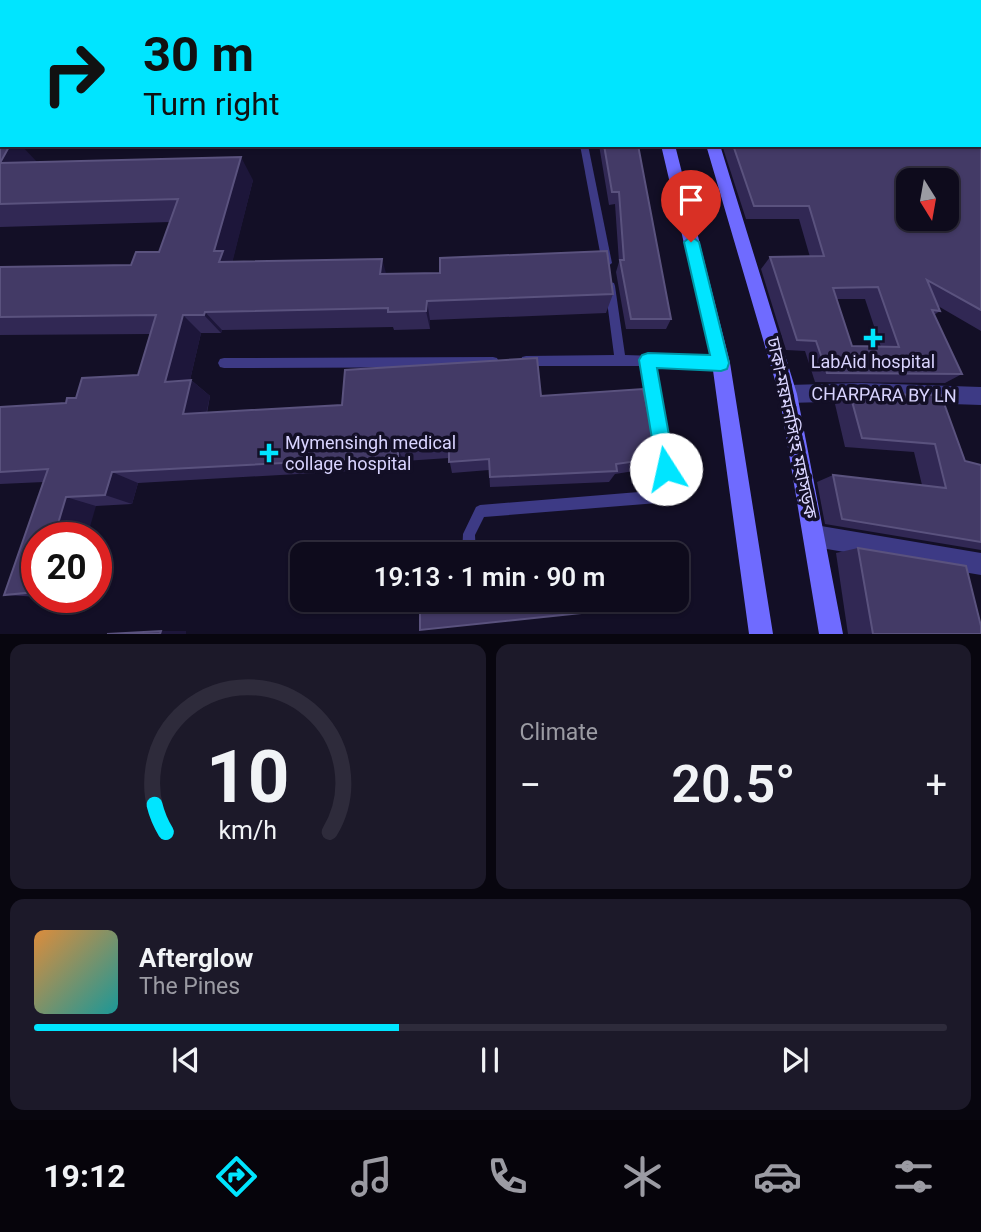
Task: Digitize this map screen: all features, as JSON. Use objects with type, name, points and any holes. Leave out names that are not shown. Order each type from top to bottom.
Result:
[{"type":"main road","points":[[668,147],[721,363],[761,634]]},
{"type":"main road","name":"ঢাকা-ময়মনসিংহ মহাসড়ক","points":[[714,147],[788,394],[831,634]]},
{"type":"street","name":"CHARPARA BY LN","points":[[788,394],[862,392],[981,396]]},
{"type":"street","points":[[815,536],[981,564]]},
{"type":"lane","points":[[584,147],[607,263],[620,360]]},
{"type":"lane","points":[[469,542],[469,534],[480,511],[670,496],[648,360]]},
{"type":"lane","points":[[517,361],[648,360],[721,363]]},
{"type":"lane","points":[[224,363],[504,362]]},
{"type":"building","points":[[0,147],[9,147],[0,163]]},
{"type":"building","points":[[604,147],[638,147],[671,319],[631,319],[620,260],[624,260],[619,192],[612,192]]},
{"type":"building","points":[[734,147],[981,147],[981,310],[927,280],[940,311],[932,310],[962,374],[827,373],[816,341],[797,340],[770,257],[824,256],[809,206],[754,206]],"holes":[[[878,287],[899,347],[852,346],[833,288]]]},
{"type":"building","points":[[241,157],[214,251],[223,251],[219,262],[382,259],[380,274],[440,273],[440,258],[607,251],[613,294],[427,301],[426,311],[388,312],[388,308],[205,312],[204,315],[183,315],[165,382],[191,380],[183,414],[342,405],[345,370],[537,358],[541,396],[643,389],[658,458],[616,464],[617,471],[490,477],[489,459],[449,462],[449,445],[398,449],[398,457],[112,472],[105,495],[66,497],[58,522],[29,522],[48,469],[0,472],[0,407],[66,403],[67,398],[76,398],[82,378],[138,375],[156,315],[0,317],[0,267],[131,265],[136,252],[159,252],[178,199],[0,204],[0,163]]},
{"type":"building","points":[[850,394],[941,395],[965,461],[981,465],[981,542],[842,519],[833,475],[946,488],[935,444],[862,438]]},
{"type":"building","points":[[21,546],[21,593],[4,595]]},
{"type":"building","points":[[858,548],[966,566],[981,634],[873,634]]},
{"type":"building","points":[[420,612],[590,612],[420,630]]},
{"type":"building","points":[[161,631],[160,634],[107,634]]},
{"type":"place","name":"LabAid hospital","points":[[873,338]]},
{"type":"place","name":"Mymensingh medical collage hospital","points":[[269,453]]},
{"type":"route","points":[[666,469],[648,360],[721,363],[691,242]]}]
